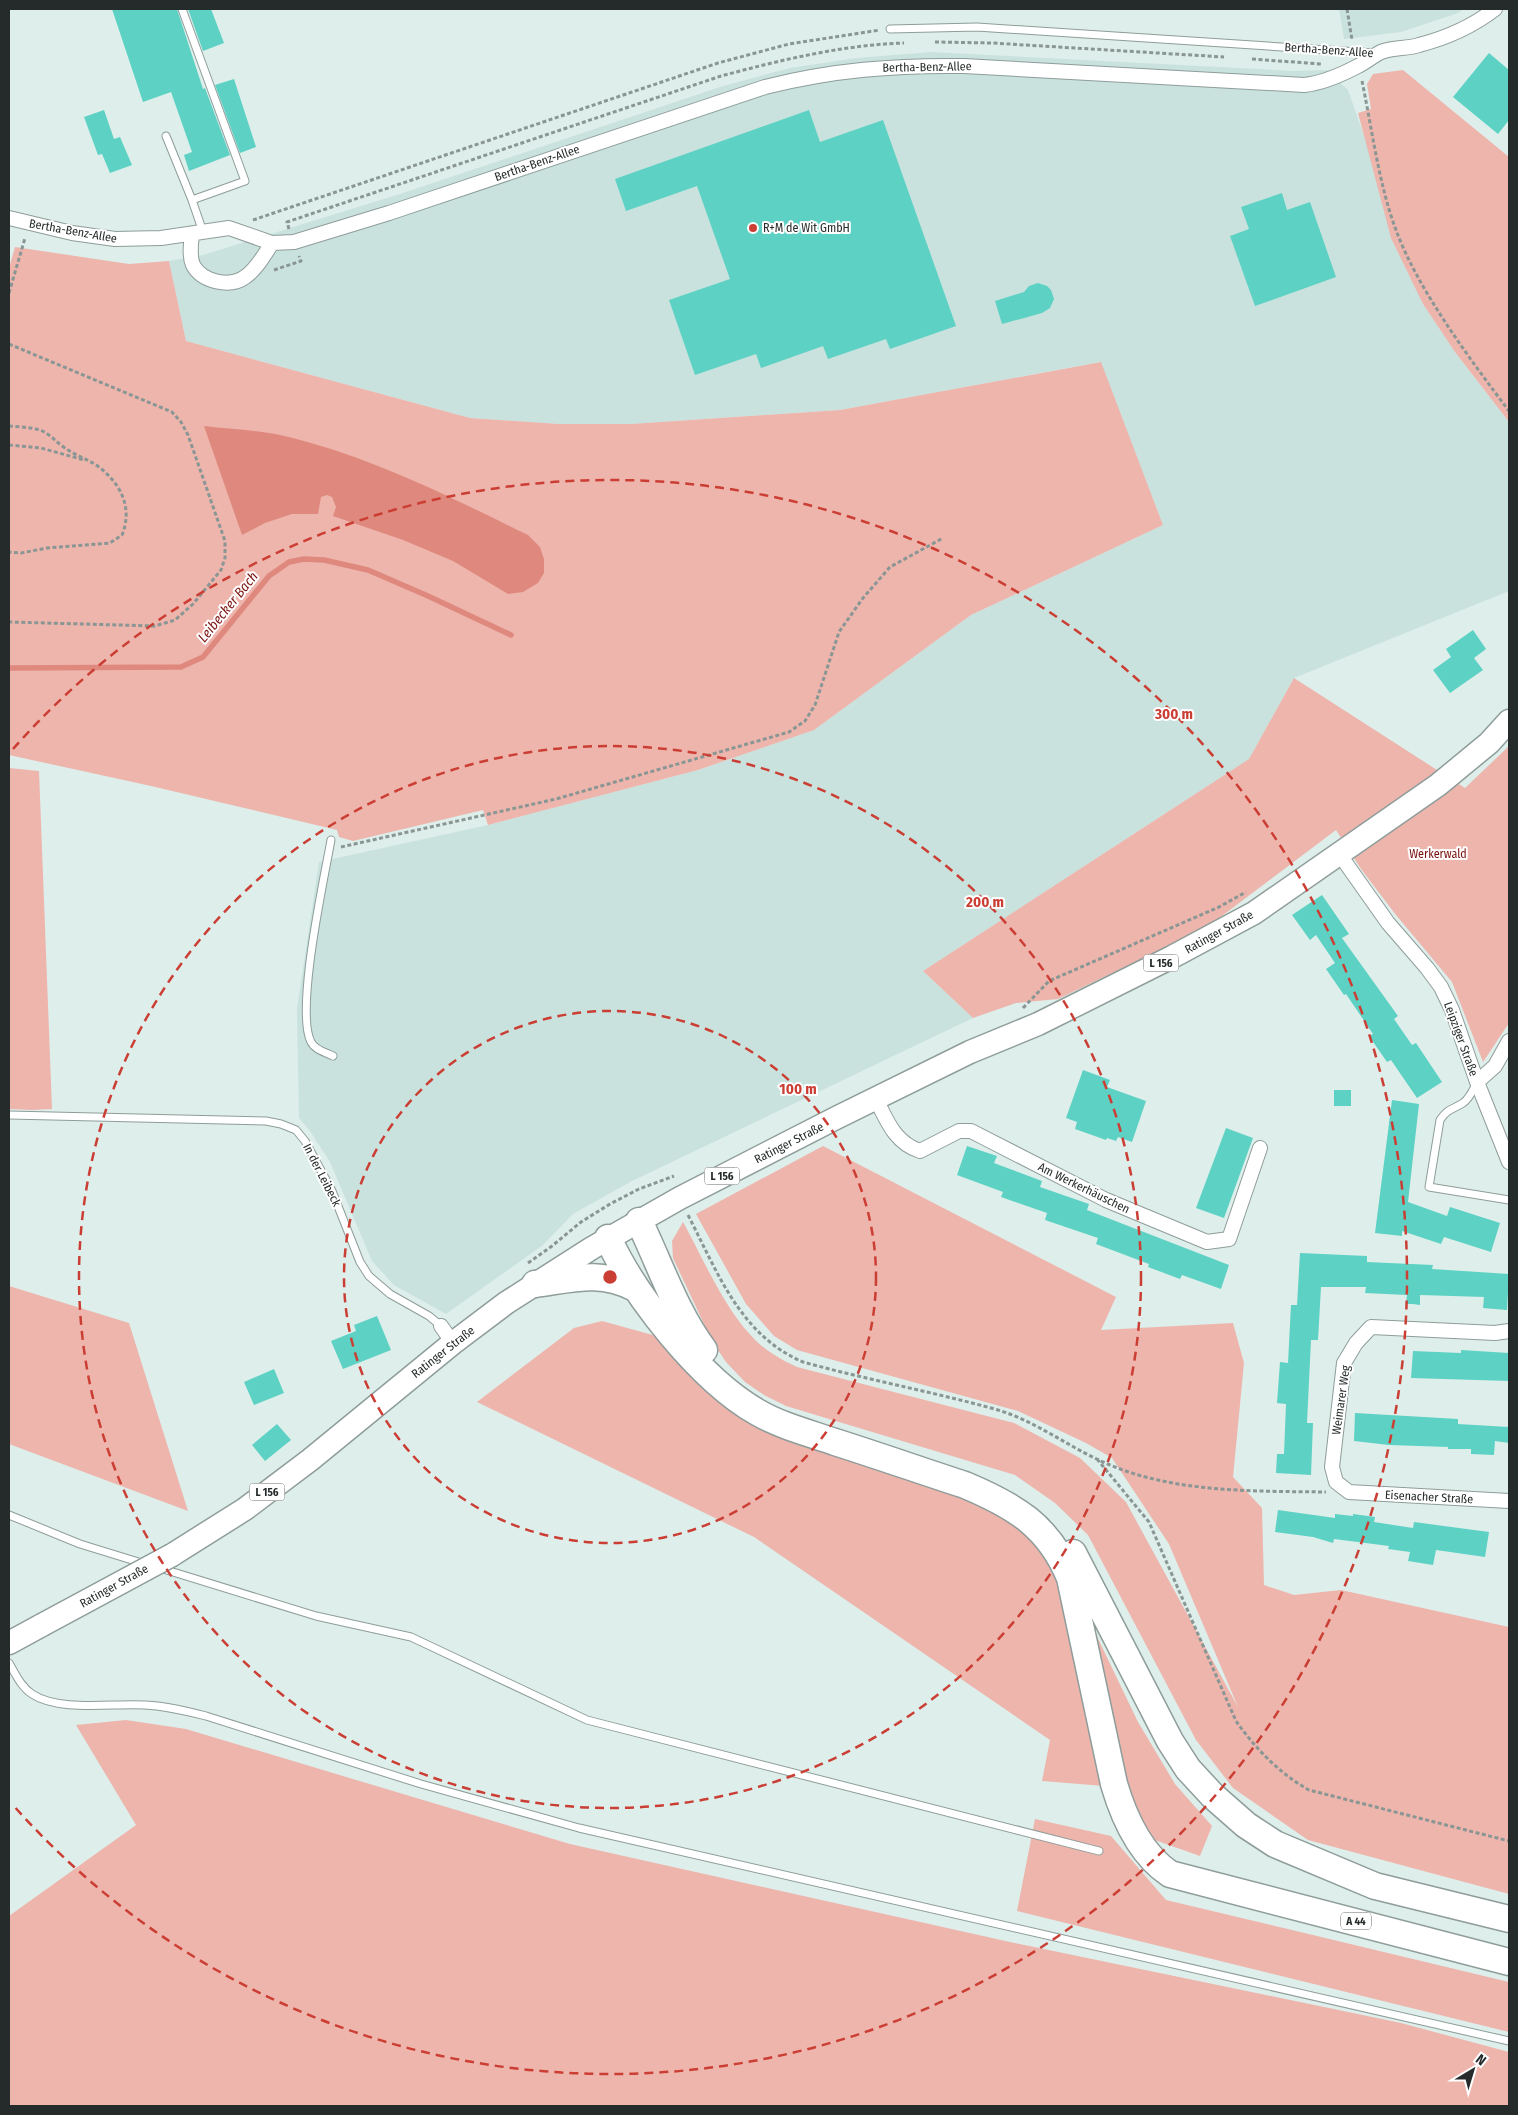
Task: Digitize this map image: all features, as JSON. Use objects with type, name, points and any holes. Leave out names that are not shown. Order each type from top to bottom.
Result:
[{"type":"highway","points":[[639,1221],[676,1303],[693,1335],[717,1368],[737,1388],[756,1401],[780,1413],[998,1488],[1027,1505],[1045,1520],[1065,1541],[1078,1559],[1170,1741],[1188,1768],[1213,1796],[1246,1825],[1275,1844],[1375,1886],[1509,1919]]},
{"type":"highway","points":[[608,1238],[635,1288]]},
{"type":"highway","points":[[535,1284],[590,1276],[614,1279],[635,1288]]},
{"type":"highway","name":"A 44","points":[[635,1288],[701,1368],[730,1395],[758,1413],[791,1427],[966,1485],[1007,1504],[1032,1522],[1055,1549],[1070,1578],[1114,1784],[1121,1807],[1134,1834],[1161,1868],[1170,1874],[1509,1962]]},
{"type":"main road","name":"Ratinger Straße","points":[[9,1643],[172,1555],[245,1509],[310,1460],[447,1335],[639,1221],[674,1188],[876,1099],[970,1052],[1038,1024],[1180,953],[1254,913],[1466,764],[1509,721]]},
{"type":"street","points":[[1380,53],[1418,46],[1445,37],[1484,18],[1495,9]]},
{"type":"street","name":"Bertha-Benz-Allee","points":[[9,218],[72,233],[115,240],[161,238],[229,228],[272,243],[294,242],[389,213],[765,87],[802,78],[854,70],[915,66],[964,66],[1304,85],[1316,84],[1359,66],[1380,53]]},
{"type":"street","points":[[198,233],[190,247],[193,264],[204,276],[217,282],[235,282],[247,277],[272,243]]},
{"type":"street","name":"Leipziger Straße","points":[[1340,854],[1388,923],[1441,987],[1452,1010],[1477,1082],[1509,1162]]},
{"type":"street","points":[[1477,1082],[1495,1066],[1509,1041]]},
{"type":"street","name":"Am Werkerhäuschen","points":[[876,1099],[888,1124],[899,1140],[910,1147],[920,1151],[959,1131],[971,1131],[1106,1200],[1207,1242],[1229,1239],[1260,1148]]},
{"type":"street","name":"Weimarer Weg","points":[[1349,1492],[1336,1482],[1332,1467],[1344,1363],[1356,1343],[1371,1327],[1495,1333],[1509,1331]]},
{"type":"street","name":"Eisenacher Straße","points":[[1349,1492],[1509,1501]]},
{"type":"lane","points":[[182,9],[244,181],[192,200]]},
{"type":"lane","name":"Bertha-Benz-Allee","points":[[890,29],[977,27],[1380,53]]},
{"type":"lane","points":[[166,136],[192,200],[198,233]]},
{"type":"lane","points":[[331,840],[316,925],[308,984],[306,1020],[311,1043],[318,1050],[333,1056]]},
{"type":"lane","points":[[1477,1082],[1470,1096],[1463,1103],[1446,1110],[1440,1120],[1429,1187],[1509,1200]]},
{"type":"lane","name":"In der Leibeck","points":[[9,1115],[266,1121],[296,1130],[305,1141],[332,1191],[360,1262],[369,1276],[390,1294],[429,1316],[447,1335]]},
{"type":"lane","points":[[9,1515],[80,1544],[316,1616],[411,1637],[587,1720],[1099,1851]]},
{"type":"lane","points":[[9,1663],[21,1683],[32,1694],[47,1700],[68,1704],[146,1705],[173,1708],[206,1716],[422,1784],[579,1828],[1509,2041]]},
{"type":"path","points":[[1346,9],[1354,52]]},
{"type":"path","points":[[229,228],[718,63],[789,44],[846,34],[890,29]]},
{"type":"path","points":[[1359,66],[1388,206],[1408,258],[1440,313],[1509,411]]},
{"type":"path","points":[[9,293],[26,238]]},
{"type":"path","points":[[9,344],[172,412],[181,422],[188,435],[225,541],[225,558],[221,570],[193,604],[175,620],[155,626],[9,622]]},
{"type":"path","points":[[9,426],[33,428],[45,432],[65,448],[91,462],[114,482],[124,499],[128,514],[122,535],[110,543],[47,548],[21,553],[9,552]]},
{"type":"path","points":[[9,445],[41,448],[91,462]]},
{"type":"path","points":[[329,851],[556,799],[789,732],[805,722],[815,705],[839,632],[863,598],[890,567],[943,538]]},
{"type":"path","points":[[674,1188],[723,1282],[746,1320],[776,1348],[803,1362],[1013,1416],[1096,1458],[1148,1478],[1186,1486],[1263,1491],[1349,1492]]},
{"type":"path","points":[[1096,1458],[1149,1522],[1236,1721],[1255,1746],[1294,1782],[1309,1790],[1509,1841]]},
{"type":"shaded area","points":[[1339,9],[1463,9],[1458,13],[1401,32],[1344,39]]},
{"type":"shaded area","points":[[931,52],[1294,71],[1327,70],[1348,90],[1423,304],[1455,352],[1509,422],[1509,591],[1294,678],[1249,759],[923,971],[973,1018],[632,1181],[573,1214],[543,1245],[446,1314],[394,1285],[372,1261],[330,1162],[310,1131],[299,1118],[297,1009],[319,862],[488,825],[698,770],[814,730],[971,615],[1163,525],[1100,362],[840,410],[631,424],[559,424],[470,418],[186,341],[169,261],[203,255],[403,193],[723,86],[790,68],[857,58]]},
{"type":"shaded area","points":[[204,426],[280,435],[313,443],[407,478],[528,535],[540,547],[544,559],[544,573],[538,583],[523,592],[508,594],[453,561],[403,540],[333,516],[336,507],[332,497],[327,495],[321,497],[318,514],[292,514],[265,523],[242,535]]},
{"type":"green space","points":[[1403,70],[1509,157],[1509,422],[1455,352],[1423,304],[1391,238],[1358,113],[1371,109],[1367,84],[1373,74]]},
{"type":"green space","points":[[15,247],[129,264],[169,261],[186,341],[470,418],[559,424],[631,424],[840,410],[1101,362],[1163,525],[971,615],[814,730],[698,770],[488,825],[483,810],[353,841],[339,837],[337,830],[9,755],[9,268]]},
{"type":"green space","name":"Werkerwald","points":[[1294,678],[1465,788],[1509,746],[1509,1023],[1483,1062],[1452,982],[1396,915],[1361,869],[1336,830],[1206,928],[1058,999],[1016,1003],[973,1018],[923,971],[1249,759]]},
{"type":"green space","points":[[9,768],[39,771],[52,1109],[9,1109]]},
{"type":"green space","points":[[823,1146],[1116,1297],[1101,1330],[1233,1323],[1244,1363],[1233,1477],[1262,1508],[1264,1585],[1294,1595],[1341,1590],[1509,1627],[1509,1894],[1308,1840],[1233,1788],[1196,1740],[1088,1535],[1055,1503],[1015,1475],[786,1406],[764,1395],[745,1382],[726,1362],[712,1341],[673,1258],[672,1241],[683,1222],[721,1294],[745,1329],[758,1343],[779,1358],[797,1367],[1014,1423],[1080,1458],[1126,1502],[1238,1707],[1169,1544],[1112,1458],[1086,1443],[1018,1411],[797,1350],[774,1336],[746,1304],[696,1214]]},
{"type":"green space","points":[[9,1286],[129,1323],[188,1511],[9,1444]]},
{"type":"green space","points":[[602,1321],[660,1337],[713,1395],[999,1509],[1039,1547],[1051,1568],[1077,1639],[1104,1786],[1042,1781],[1050,1740],[754,1537],[477,1402],[574,1328]]},
{"type":"green space","points":[[1091,1624],[1138,1722],[1175,1784],[1212,1826],[1200,1856],[1152,1839],[1133,1804]]},
{"type":"green space","points":[[126,1720],[186,1729],[570,1844],[1010,1942],[1401,2023],[1509,2052],[1509,2106],[9,2106],[9,1916],[136,1825],[76,1725]]},
{"type":"green space","points":[[1035,1819],[1111,1836],[1166,1900],[1509,1982],[1509,2032],[1017,1911]]},
{"type":"building","points":[[112,9],[177,9],[203,89],[205,88],[230,155],[189,171],[184,155],[192,152],[171,92],[143,102]]},
{"type":"building","points":[[188,9],[211,9],[224,43],[203,51]]},
{"type":"building","points":[[1489,53],[1509,70],[1509,120],[1498,134],[1453,97]]},
{"type":"building","points":[[234,79],[256,147],[240,153],[215,85]]},
{"type":"building","points":[[104,110],[114,139],[120,137],[132,165],[110,173],[102,154],[98,155],[84,117]]},
{"type":"building","points":[[809,110],[820,142],[883,120],[956,326],[890,349],[886,339],[828,359],[823,346],[761,368],[756,354],[695,375],[669,300],[730,279],[697,186],[626,211],[615,179]]},
{"type":"building","points":[[1282,193],[1287,210],[1310,202],[1336,277],[1255,306],[1230,236],[1249,229],[1241,207]]},
{"type":"building","points":[[1038,283],[1047,286],[1051,290],[1054,299],[1050,308],[1042,313],[1002,324],[995,301],[1024,292],[1029,286]]},
{"type":"building","points":[[1473,630],[1486,649],[1474,658],[1483,670],[1450,693],[1433,670],[1451,657],[1446,649]]},
{"type":"building","points":[[1322,895],[1349,934],[1342,938],[1398,1016],[1394,1019],[1412,1045],[1416,1043],[1442,1082],[1417,1098],[1391,1060],[1387,1062],[1369,1036],[1373,1034],[1346,994],[1344,995],[1326,969],[1335,963],[1316,935],[1310,940],[1292,915]]},
{"type":"building","points":[[1083,1070],[1110,1080],[1107,1087],[1146,1101],[1132,1142],[1118,1137],[1116,1141],[1107,1138],[1106,1140],[1075,1129],[1077,1122],[1066,1118]]},
{"type":"building","points":[[1334,1090],[1351,1090],[1351,1106],[1334,1106]]},
{"type":"building","points":[[1392,1100],[1419,1104],[1408,1202],[1447,1216],[1450,1207],[1500,1223],[1491,1252],[1444,1237],[1441,1244],[1402,1231],[1402,1236],[1375,1233]]},
{"type":"building","points":[[1226,1128],[1253,1138],[1224,1218],[1196,1208]]},
{"type":"building","points":[[967,1146],[997,1156],[994,1163],[1042,1181],[1040,1187],[1089,1204],[1087,1210],[1229,1265],[1221,1289],[1182,1275],[1180,1279],[1148,1267],[1149,1264],[1096,1244],[1098,1238],[1045,1220],[1047,1213],[1001,1197],[1003,1192],[957,1175]]},
{"type":"building","points":[[1300,1253],[1367,1256],[1367,1262],[1433,1265],[1432,1269],[1509,1274],[1507,1310],[1483,1308],[1484,1297],[1420,1295],[1420,1305],[1406,1304],[1407,1295],[1365,1293],[1366,1287],[1321,1287],[1318,1340],[1311,1340],[1307,1423],[1313,1423],[1311,1475],[1276,1473],[1277,1454],[1284,1454],[1286,1404],[1277,1403],[1280,1362],[1288,1363],[1291,1305],[1297,1305]]},
{"type":"building","points":[[377,1316],[391,1350],[343,1369],[331,1341],[356,1331],[354,1325]]},
{"type":"building","points":[[1461,1350],[1509,1353],[1509,1381],[1411,1378],[1413,1351],[1461,1353]]},
{"type":"building","points":[[274,1369],[284,1393],[254,1405],[244,1382]]},
{"type":"building","points":[[1355,1413],[1458,1419],[1458,1424],[1509,1427],[1509,1443],[1495,1441],[1494,1455],[1471,1454],[1471,1449],[1389,1445],[1354,1441]]},
{"type":"building","points":[[277,1424],[291,1440],[265,1461],[252,1445]]},
{"type":"building","points":[[1278,1510],[1335,1518],[1335,1514],[1353,1516],[1353,1514],[1375,1517],[1374,1522],[1413,1528],[1414,1522],[1489,1532],[1485,1557],[1436,1550],[1433,1565],[1408,1561],[1410,1552],[1388,1549],[1389,1546],[1334,1539],[1333,1543],[1313,1537],[1275,1532]]},
{"type":"waterway","name":"Leibecker Bach","points":[[9,668],[181,667],[203,657],[269,576],[289,562],[304,559],[324,560],[368,570],[511,635]]},
{"type":"place","name":"R+M de Wit GmbH","points":[[753,228]]}]
